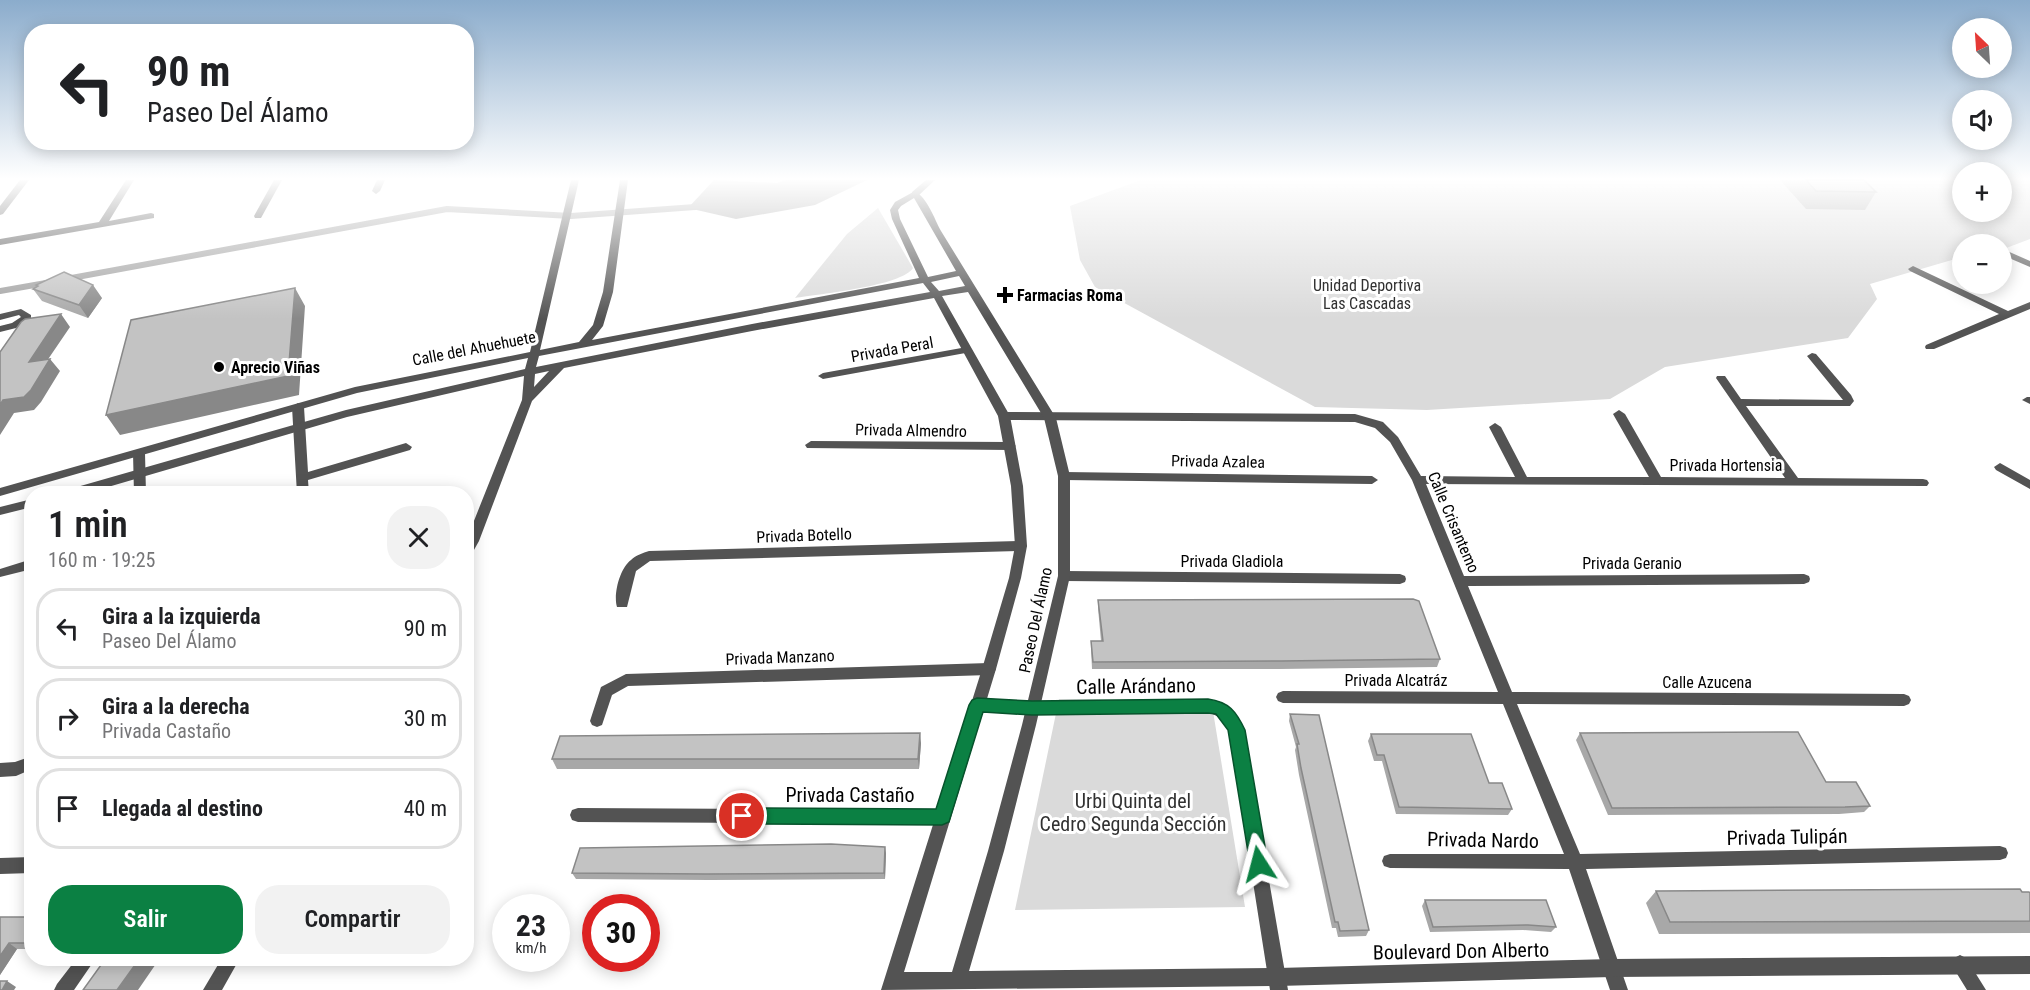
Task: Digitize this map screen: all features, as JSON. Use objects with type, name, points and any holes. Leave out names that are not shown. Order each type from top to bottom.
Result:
[{"type":"street","points":[[0,242],[90,226]]},
{"type":"street","points":[[474,534],[527,400],[530,372],[564,226]]},
{"type":"street","points":[[527,400],[585,343],[598,326],[608,292],[617,226]]},
{"type":"street","name":"Paseo Del Álamo","points":[[888,987],[989,669],[1015,578],[1021,546],[1017,486],[1004,416],[936,294],[925,279],[900,226]]},
{"type":"street","name":"Paseo Del Álamo","points":[[934,226],[1050,418],[1064,476],[1064,576],[996,851],[955,986]]},
{"type":"street","points":[[2012,256],[2030,264]]},
{"type":"street","points":[[1913,269],[2007,314]]},
{"type":"street","name":"Calle del Ahuehuete","points":[[0,492],[412,376],[962,273]]},
{"type":"street","name":"Calle del Ahuehuete","points":[[97,486],[384,404],[561,365],[972,288]]},
{"type":"street","points":[[1930,347],[2030,305]]},
{"type":"street","points":[[0,317],[21,312],[27,317],[16,326],[0,330]]},
{"type":"street","name":"Privada Peral","points":[[823,376],[966,350]]},
{"type":"street","points":[[1738,402],[1846,404],[1849,401],[1812,356]]},
{"type":"street","name":"Privada Hortensia","points":[[1721,378],[1794,482]]},
{"type":"street","points":[[298,407],[302,486]]},
{"type":"street","name":"Privada Hortensia","points":[[1619,414],[1658,482]]},
{"type":"street","name":"Calle Crisantemo","points":[[1004,416],[1355,418],[1379,425],[1394,441],[1418,480],[1575,862],[1619,990]]},
{"type":"street","points":[[1495,427],[1523,480]]},
{"type":"street","name":"Privada Almendro","points":[[811,445],[1010,446]]},
{"type":"street","points":[[301,478],[406,447]]},
{"type":"street","points":[[140,453],[140,486]]},
{"type":"street","points":[[2001,468],[2030,485]]},
{"type":"street","name":"Privada Azalea","points":[[1064,476],[1372,480]]},
{"type":"street","name":"Privada Hortensia","points":[[1418,480],[1923,483]]},
{"type":"street","points":[[0,511],[24,505]]},
{"type":"street","name":"Privada Botello","points":[[622,603],[631,565],[649,556],[1021,546]]},
{"type":"street","points":[[2,573],[24,566]]},
{"type":"street","name":"Privada Gladiola","points":[[1064,576],[1400,579]]},
{"type":"street","name":"Privada Geranio","points":[[1460,581],[1804,579]]},
{"type":"street","name":"Privada Manzano","points":[[597,721],[606,691],[626,680],[989,669]]},
{"type":"street","name":"Privada Alcatráz","points":[[1283,697],[1509,699]]},
{"type":"street","name":"Calle Azucena","points":[[1509,699],[1904,700]]},
{"type":"street","name":"Calle Arándano","points":[[977,705],[1032,708],[1208,706],[1220,708],[1230,717],[1236,730],[1279,983]]},
{"type":"street","points":[[0,770],[16,770],[24,766]]},
{"type":"street","name":"Privada Castaño","points":[[578,815],[942,817]]},
{"type":"street","name":"Privada Tulipán","points":[[1575,862],[2000,853]]},
{"type":"street","name":"Privada Nardo","points":[[1390,861],[1575,862]]},
{"type":"street","points":[[0,866],[24,865]]},
{"type":"street","points":[[1960,964],[1977,990]]},
{"type":"street","name":"Boulevard Don Alberto","points":[[888,987],[955,986],[1024,979],[1279,983],[1612,968],[2030,965]]},
{"type":"street","points":[[63,990],[82,966]]},
{"type":"street","points":[[212,990],[227,966]]},
{"type":"green space","points":[[856,226],[889,226],[913,268],[893,280],[795,298],[847,234]]},
{"type":"green space","name":"Unidad Deportiva Las Cascadas","points":[[1074,226],[2030,226],[2030,239],[2012,246],[2012,234],[1952,234],[1952,260],[1870,284],[1877,299],[1848,338],[1665,367],[1610,399],[1427,410],[1315,407],[1095,287],[1080,260]]},
{"type":"green space","name":"Urbi Quinta del Cedro Segunda Sección","points":[[1059,699],[1211,699],[1245,907],[1015,910]]},
{"type":"building","points":[[64,272],[93,285],[79,305],[33,289],[38,286],[36,285]]},
{"type":"building","name":"Aprecio Viñas","points":[[295,288],[288,376],[106,415],[131,320]]},
{"type":"building","points":[[61,314],[29,362],[50,359],[31,390],[24,397],[3,400],[0,405],[0,352],[25,319]]},
{"type":"building","points":[[1413,599],[1419,601],[1440,659],[1093,662],[1091,641],[1103,641],[1098,600]]},
{"type":"building","points":[[1290,714],[1319,715],[1369,930],[1340,931],[1338,922],[1335,922],[1301,768],[1297,744],[1299,744]]},
{"type":"building","points":[[1798,732],[1826,782],[1856,782],[1870,806],[1612,808],[1580,733]]},
{"type":"building","points":[[920,733],[918,759],[552,759],[560,736]]},
{"type":"building","points":[[1371,734],[1471,734],[1489,783],[1502,783],[1512,809],[1399,807],[1384,755],[1377,755]]},
{"type":"building","points":[[831,844],[885,847],[884,873],[572,873],[580,848]]},
{"type":"building","points":[[2020,889],[2022,892],[2030,893],[2030,921],[1670,922],[1656,891]]},
{"type":"building","points":[[1425,900],[1546,900],[1556,927],[1528,925],[1433,927]]},
{"type":"building","points":[[0,917],[24,917],[24,943],[9,943],[0,956]]},
{"type":"building","points":[[100,966],[134,966],[117,990],[83,990]]},
{"type":"building","points":[[0,981],[7,981],[2,990],[0,990]]},
{"type":"waterway","points":[[66,279],[353,226]]},
{"type":"waterway","points":[[0,291],[46,283]]},
{"type":"place","name":"Farmacias Roma","points":[[1005,295]]},
{"type":"place","name":"Aprecio Viñas","points":[[219,367]]},
{"type":"route","points":[[742,816],[942,817],[977,705],[1032,708],[1208,706],[1220,708],[1230,717],[1236,730],[1259,864]]}]
